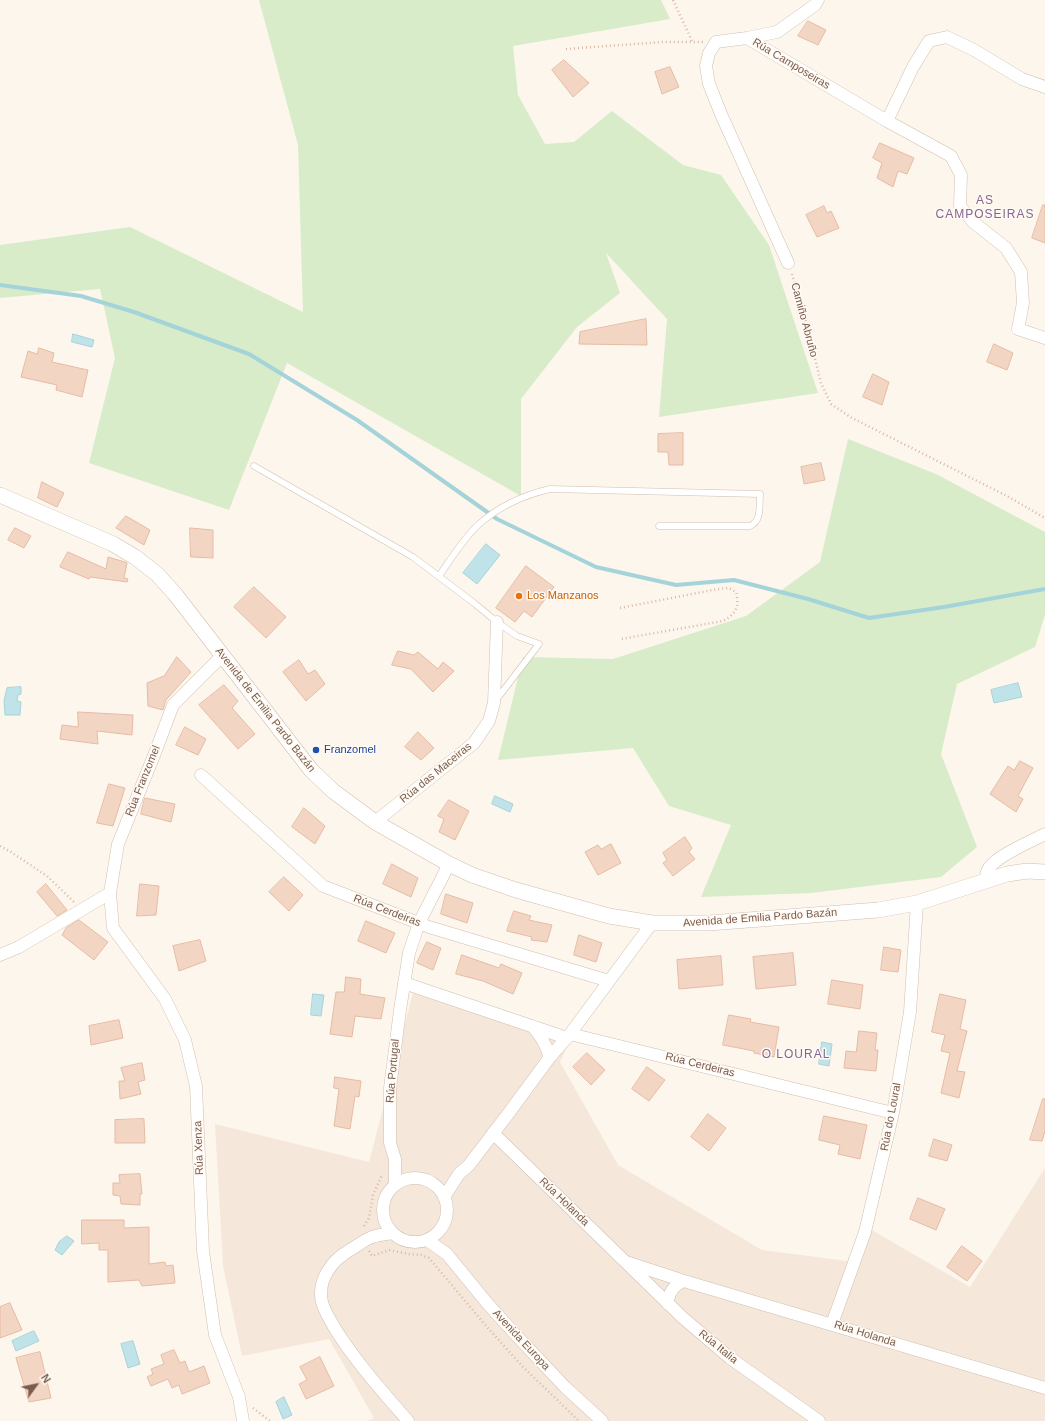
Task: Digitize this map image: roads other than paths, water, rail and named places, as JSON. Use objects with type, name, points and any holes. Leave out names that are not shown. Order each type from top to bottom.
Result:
[{"type":"street","name":"Rúa Camposeiras","points":[[747,38],[777,32],[815,5],[818,0]]},
{"type":"street","name":"Rúa Camposeiras","points":[[747,38],[887,121],[951,156],[961,175],[960,206],[973,222],[1006,248],[1021,272],[1023,303],[1018,329],[1045,338]]},
{"type":"street","points":[[747,38],[716,42],[709,53],[706,66],[709,84],[788,263]]},
{"type":"street","points":[[887,121],[913,67],[929,41],[947,38],[974,50],[1022,79],[1045,86]]},
{"type":"street","name":"Avenida de Emilia Pardo Bazán","points":[[0,495],[100,538],[135,557],[157,574],[310,770],[333,791],[375,822],[449,864],[472,875],[516,890],[609,916],[652,923],[709,923],[878,910],[917,903],[1007,874],[1027,871],[1045,872]]},
{"type":"street","name":"Rúa das Maceiras","points":[[375,822],[474,744],[489,721],[494,703],[497,622]]},
{"type":"street","name":"Rúa Franzomel","points":[[110,893],[118,844],[173,705],[222,656]]},
{"type":"street","name":"Rúa Cerdeiras","points":[[201,774],[323,886],[419,924],[609,981]]},
{"type":"street","points":[[986,880],[988,869],[997,860],[1045,834]]},
{"type":"street","name":"Rúa Portugal","points":[[395,1185],[395,1159],[390,1143],[390,1088],[409,952],[419,924],[449,864]]},
{"type":"street","points":[[0,955],[19,947],[110,893]]},
{"type":"street","name":"Rúa Xenza","points":[[110,893],[113,928],[164,999],[185,1040],[196,1086],[203,1251],[215,1335],[238,1397],[244,1421]]},
{"type":"street","name":"Rúa do Loural","points":[[832,1324],[865,1232],[893,1113],[910,1012],[917,903]]},
{"type":"street","points":[[444,1197],[459,1174],[493,1133],[550,1057],[569,1036],[652,923]]},
{"type":"street","points":[[404,983],[569,1036]]},
{"type":"street","points":[[531,1025],[539,1033],[546,1045],[550,1057]]},
{"type":"street","name":"Rúa Cerdeiras","points":[[569,1036],[893,1113]]},
{"type":"street","name":"Rúa Holanda","points":[[493,1133],[626,1262],[684,1281],[1045,1388]]},
{"type":"street","name":"Rúa Portugal","points":[[395,1159],[412,1178]]},
{"type":"street","points":[[434,1184],[459,1174]]},
{"type":"street","points":[[412,1178],[427,1180],[434,1184],[440,1190],[447,1205],[445,1222],[440,1230],[427,1240],[413,1242],[398,1237],[392,1233],[385,1220],[383,1205],[389,1191],[400,1182],[412,1178]]},
{"type":"street","points":[[385,1220],[371,1237],[342,1255],[328,1270],[322,1281],[322,1302],[326,1313],[341,1338],[367,1373],[408,1421]]},
{"type":"street","name":"Avenida Europa","points":[[440,1230],[447,1254]]},
{"type":"street","points":[[371,1237],[392,1233]]},
{"type":"street","name":"Avenida Europa","points":[[427,1240],[447,1254],[487,1303],[515,1334],[566,1387],[602,1421]]},
{"type":"street","name":"Rúa Italia","points":[[626,1262],[668,1304],[730,1358],[819,1421]]},
{"type":"street","points":[[668,1304],[668,1298],[674,1286],[684,1281]]},
{"type":"lane","points":[[254,466],[413,558],[439,576],[517,636],[539,644],[494,703]]},
{"type":"lane","points":[[439,576],[471,533],[484,520],[504,506],[536,492],[550,489],[760,494],[758,518],[755,524],[750,526],[659,526]]},
{"type":"water","points":[[73,334],[94,340],[92,347],[72,342]]},
{"type":"water","points":[[486,544],[500,555],[477,584],[463,573]]},
{"type":"water","points":[[1018,683],[1022,697],[994,703],[991,690]]},
{"type":"water","points":[[21,687],[21,694],[18,695],[17,701],[21,702],[20,715],[5,715],[4,701],[7,688]]},
{"type":"water","points":[[495,796],[513,804],[510,812],[492,804]]},
{"type":"water","points":[[313,994],[324,995],[321,1016],[311,1015]]},
{"type":"water","points":[[822,1042],[832,1044],[829,1066],[819,1064]]},
{"type":"water","points":[[67,1236],[74,1241],[62,1255],[55,1250],[59,1242]]},
{"type":"water","points":[[34,1331],[39,1341],[16,1351],[12,1341]]},
{"type":"water","points":[[133,1341],[140,1364],[128,1368],[121,1344]]},
{"type":"water","points":[[284,1397],[292,1415],[283,1419],[276,1402]]},
{"type":"waterway","points":[[0,285],[81,296],[134,312],[249,354],[357,420],[497,519],[596,567],[676,585],[734,580],[808,599],[869,618],[944,607],[1045,589]]},
{"type":"place","name":"Los Manzanos","points":[[519,596]]},
{"type":"place","name":"Franzomel","points":[[316,750]]},
{"type":"district","name":"AS CAMPOSEIRAS","points":[[985,208]]},
{"type":"district","name":"O LOURAL","points":[[796,1055]]}]
